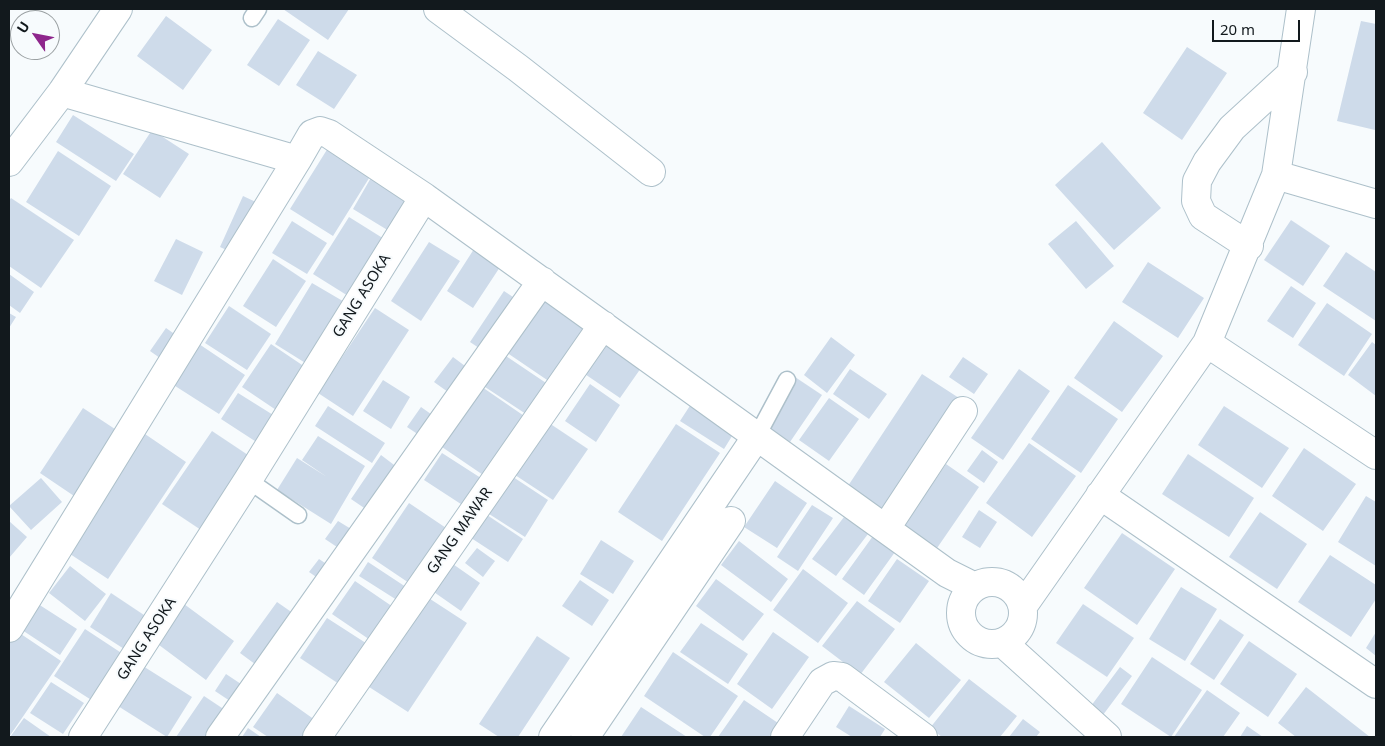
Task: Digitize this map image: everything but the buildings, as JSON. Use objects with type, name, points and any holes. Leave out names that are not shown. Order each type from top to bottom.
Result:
[{"type":"street","points":[[9,162],[62,92],[118,9]]},
{"type":"street","points":[[438,9],[518,68],[651,172]]},
{"type":"street","points":[[1023,606],[1207,343],[1249,246],[1276,175],[1301,9]]},
{"type":"street","points":[[1249,246],[1203,216],[1196,201],[1197,181],[1207,162],[1232,128],[1293,72]]},
{"type":"street","points":[[62,92],[297,160]]},
{"type":"street","points":[[9,628],[312,134],[320,131],[329,134],[424,196],[947,573],[975,587]]},
{"type":"street","points":[[1276,175],[1376,204]]},
{"type":"street","name":"GANG ASOKA","points":[[83,737],[248,480],[424,196]]},
{"type":"street","points":[[220,737],[542,281]]},
{"type":"street","name":"GANG MAWAR","points":[[317,737],[603,325]]},
{"type":"street","points":[[1207,343],[1376,455]]},
{"type":"street","points":[[886,528],[962,411]]},
{"type":"street","points":[[553,737],[757,436]]},
{"type":"street","points":[[1100,495],[1376,684]]},
{"type":"street","points":[[585,737],[731,521]]},
{"type":"street","points":[[989,582],[1004,584],[1016,592],[1023,606],[1024,615],[1018,632],[1003,643],[982,644],[972,638],[964,629],[961,618],[962,606],[966,595],[975,587],[989,582]]},
{"type":"street","points":[[1003,643],[1107,737]]},
{"type":"street","points":[[785,737],[822,682],[834,676],[842,677],[923,737]]},
{"type":"lane","points":[[757,436],[787,380]]},
{"type":"lane","points":[[248,480],[298,515]]}]
